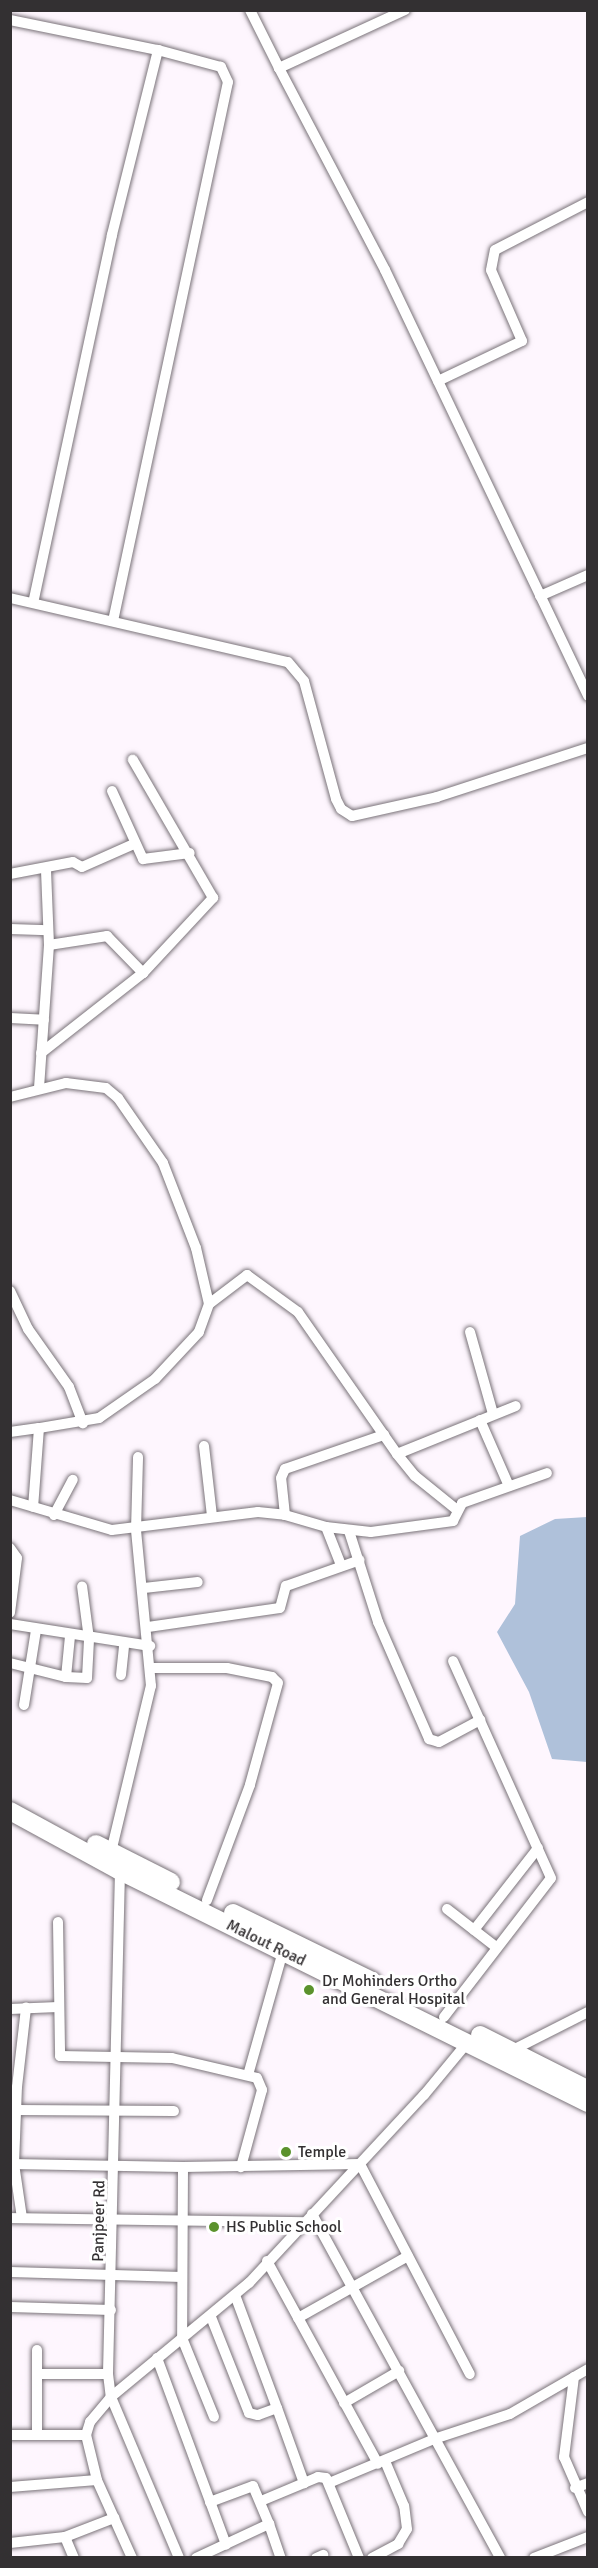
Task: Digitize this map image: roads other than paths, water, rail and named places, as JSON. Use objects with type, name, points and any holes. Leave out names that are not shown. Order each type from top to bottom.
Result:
[{"type":"highway","name":"Malout Road","points":[[10,1797],[111,1852],[444,2017],[588,2103]]},
{"type":"highway","name":"Malout Road","points":[[10,1811],[120,1871],[467,2043],[507,2054],[588,2089]]},
{"type":"street","points":[[250,10],[385,270],[588,696]]},
{"type":"street","points":[[279,68],[405,10]]},
{"type":"street","points":[[10,20],[158,50],[221,67],[228,82],[113,621]]},
{"type":"street","points":[[33,602],[112,235],[158,50]]},
{"type":"street","points":[[438,381],[522,341],[491,270],[495,250],[588,202]]},
{"type":"street","points":[[540,596],[588,575]]},
{"type":"street","points":[[10,598],[288,662],[304,681],[336,799],[341,809],[352,816],[428,800],[588,748]]},
{"type":"street","points":[[41,1053],[143,973],[213,898],[190,853],[133,760]]},
{"type":"street","points":[[112,791],[135,844],[145,860],[190,853]]},
{"type":"street","points":[[10,874],[46,870],[73,862],[82,867],[135,844]]},
{"type":"street","points":[[39,1088],[49,945],[46,870]]},
{"type":"street","points":[[10,929],[48,930]]},
{"type":"street","points":[[49,945],[107,936],[143,973]]},
{"type":"street","points":[[10,1018],[44,1020]]},
{"type":"street","points":[[10,1096],[66,1083],[106,1088],[136,1119],[163,1163],[185,1216],[204,1272],[209,1304],[199,1332],[174,1361],[99,1418],[83,1423],[10,1432]]},
{"type":"street","points":[[209,1304],[247,1275],[298,1312],[414,1476],[457,1510]]},
{"type":"street","points":[[10,1291],[28,1329],[69,1387],[83,1423]]},
{"type":"street","points":[[470,1332],[494,1414]]},
{"type":"street","points":[[397,1454],[516,1406]]},
{"type":"street","points":[[480,1420],[509,1486]]},
{"type":"street","points":[[33,1507],[39,1428]]},
{"type":"street","points":[[285,1515],[282,1478],[285,1469],[384,1435]]},
{"type":"street","points":[[204,1446],[212,1516]]},
{"type":"street","points":[[111,1852],[152,1668],[136,1530],[138,1457]]},
{"type":"street","points":[[10,1500],[54,1515],[112,1530],[136,1530],[212,1516],[285,1515],[349,1531],[403,1530],[453,1521],[462,1503],[548,1473]]},
{"type":"street","points":[[54,1515],[73,1480]]},
{"type":"street","points":[[326,1527],[341,1565]]},
{"type":"street","points":[[349,1531],[378,1622],[429,1739],[439,1742],[480,1720]]},
{"type":"street","points":[[10,1548],[17,1558],[10,1613]]},
{"type":"street","points":[[148,1626],[280,1608],[283,1588],[360,1560]]},
{"type":"street","points":[[144,1588],[198,1582]]},
{"type":"street","points":[[10,1663],[30,1670],[66,1677],[83,1679],[89,1676],[89,1639],[82,1587]]},
{"type":"street","points":[[10,1624],[89,1639],[150,1646]]},
{"type":"street","points":[[24,1705],[36,1630]]},
{"type":"street","points":[[66,1677],[70,1636]]},
{"type":"street","points":[[121,1676],[123,1644]]},
{"type":"street","points":[[444,2017],[496,1947],[549,1883],[550,1873],[453,1661]]},
{"type":"street","points":[[152,1668],[227,1668],[272,1677],[278,1683],[250,1785],[207,1900]]},
{"type":"street","points":[[474,1930],[538,1848]]},
{"type":"street","name":"Panjpeer Rd","points":[[120,1871],[113,2276],[108,2374],[111,2397],[179,2558]]},
{"type":"street","points":[[447,1909],[496,1947]]},
{"type":"street","points":[[58,1922],[60,2056],[172,2058],[257,2078],[262,2090],[241,2167]]},
{"type":"street","points":[[248,2075],[284,1951]]},
{"type":"street","points":[[10,2009],[58,2007]]},
{"type":"street","points":[[26,2008],[16,2041],[14,2087],[16,2110],[12,2164],[16,2218],[303,2222]]},
{"type":"street","points":[[507,2054],[588,2012]]},
{"type":"street","points":[[132,2558],[97,2480],[86,2435],[90,2422],[111,2397],[235,2295],[360,2164],[467,2043]]},
{"type":"street","points":[[16,2110],[174,2111]]},
{"type":"street","points":[[12,2164],[183,2168],[360,2164]]},
{"type":"street","points":[[360,2164],[470,2374]]},
{"type":"street","points":[[183,2168],[182,2338],[214,2417]]},
{"type":"street","points":[[312,2214],[500,2558]]},
{"type":"street","points":[[298,2318],[408,2256]]},
{"type":"street","points":[[267,2261],[344,2403],[404,2506],[407,2529],[398,2544],[372,2558]]},
{"type":"street","points":[[10,2272],[182,2277]]},
{"type":"street","points":[[235,2295],[304,2483]]},
{"type":"street","points":[[10,2307],[111,2310]]},
{"type":"street","points":[[210,2317],[249,2413],[258,2415],[278,2408]]},
{"type":"street","points":[[37,2350],[37,2435]]},
{"type":"street","points":[[157,2358],[226,2545]]},
{"type":"street","points":[[329,2484],[434,2439],[510,2414],[588,2369]]},
{"type":"street","points":[[344,2403],[399,2372]]},
{"type":"street","points":[[38,2374],[108,2374]]},
{"type":"street","points":[[574,2377],[564,2457],[575,2488],[588,2512]]},
{"type":"street","points":[[10,2435],[86,2435]]},
{"type":"street","points":[[261,2501],[322,2476],[329,2484],[359,2558]]},
{"type":"street","points":[[10,2487],[97,2480]]},
{"type":"street","points":[[575,2488],[588,2483]]},
{"type":"street","points":[[210,2502],[253,2486],[261,2501],[281,2558]]},
{"type":"street","points":[[10,2543],[65,2537],[114,2518]]},
{"type":"street","points":[[196,2558],[269,2524]]},
{"type":"street","points":[[534,2558],[588,2536]]},
{"type":"street","points":[[65,2537],[74,2558]]},
{"type":"water","points":[[588,1517],[587,1762],[552,1759],[529,1692],[497,1632],[515,1604],[520,1536],[555,1519]]},
{"type":"place","name":"Dr Mohinders Ortho and General Hospital","points":[[309,1990]]},
{"type":"place","name":"Temple","points":[[286,2152]]},
{"type":"place","name":"HS Public School","points":[[214,2227]]}]
